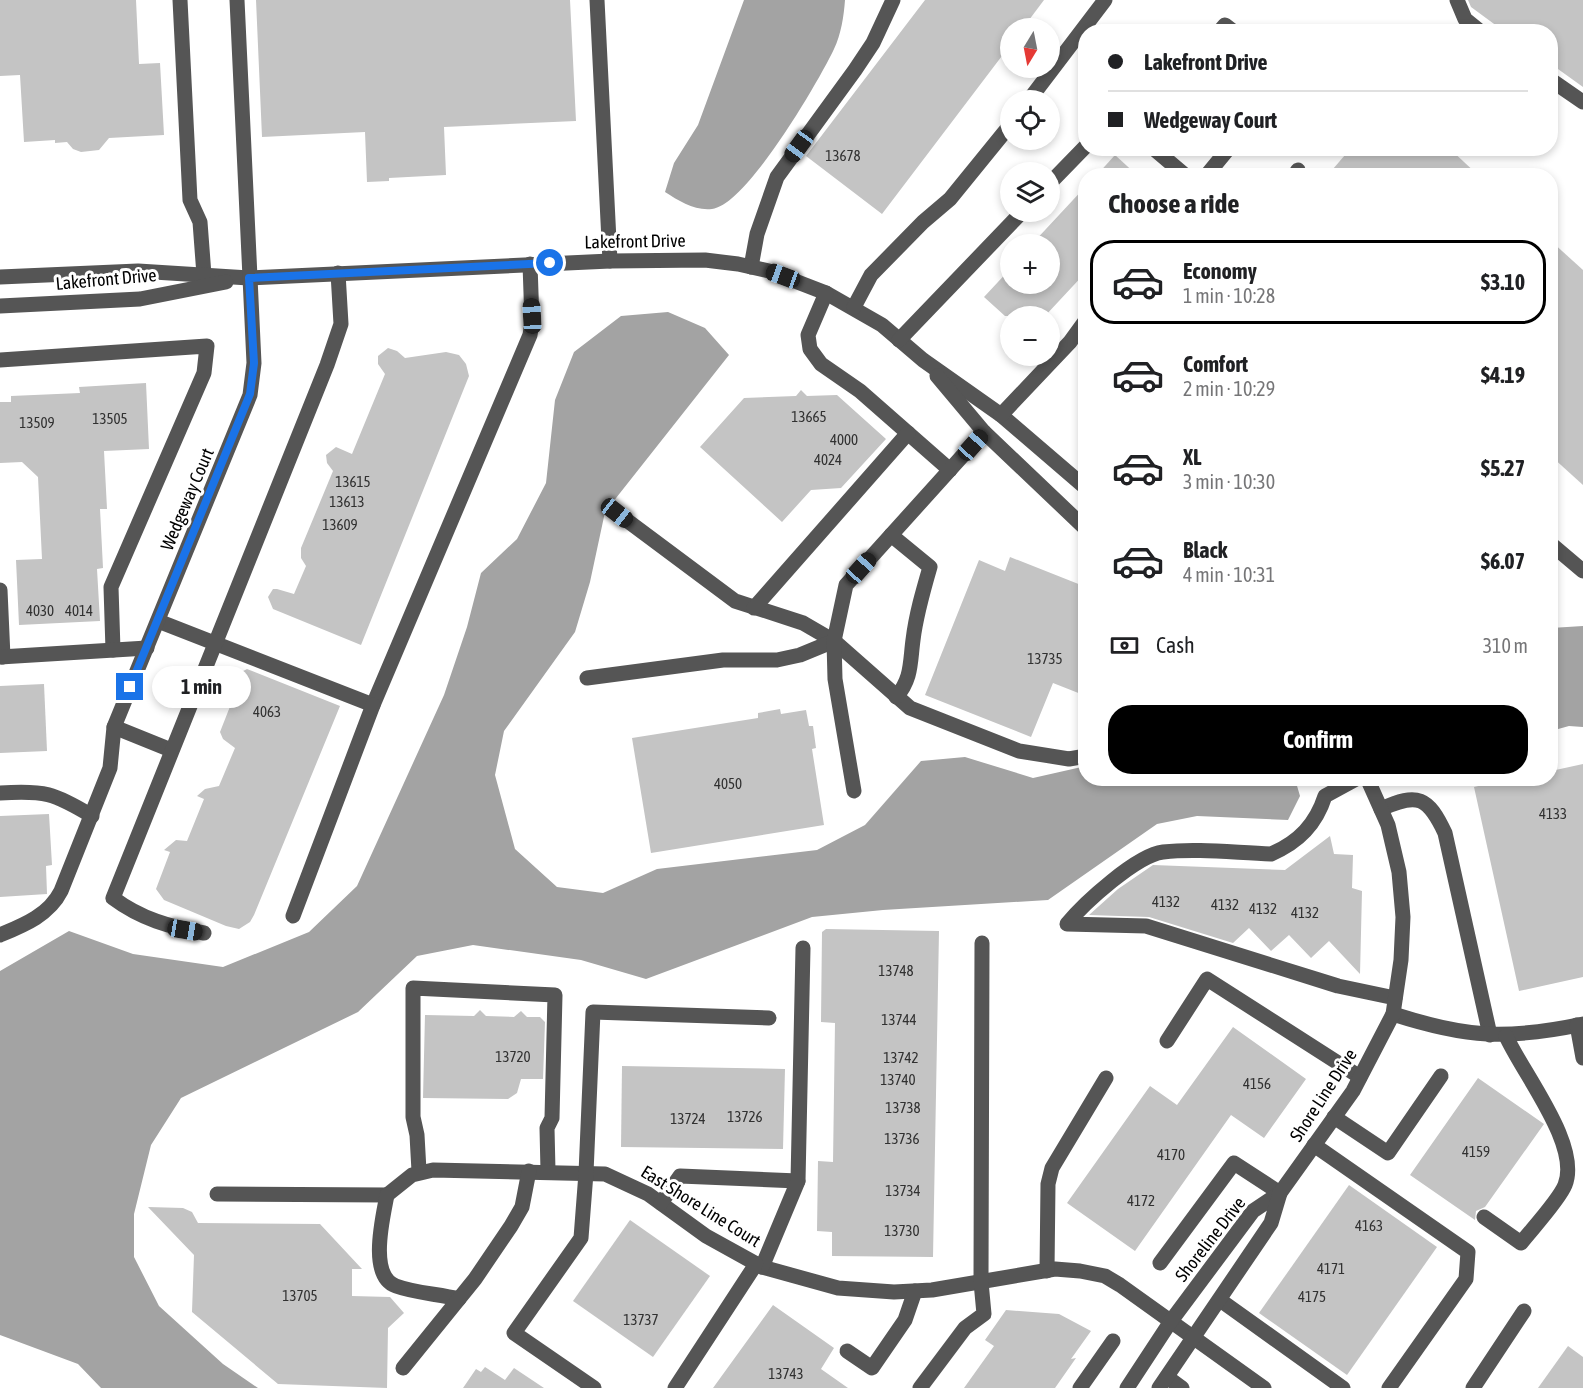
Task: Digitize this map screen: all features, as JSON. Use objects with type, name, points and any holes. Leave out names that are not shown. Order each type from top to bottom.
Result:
[{"type":"street","points":[[180,0],[190,200],[200,222],[204,275]]},
{"type":"street","name":"Wedgeway Court","points":[[0,935],[22,926],[54,906],[110,768],[114,727],[250,394],[254,363],[237,0]]},
{"type":"street","points":[[597,0],[610,261]]},
{"type":"street","points":[[751,267],[757,234],[777,177],[867,52],[893,0]]},
{"type":"street","points":[[1087,24],[1105,0]]},
{"type":"street","points":[[1457,0],[1466,19],[1472,24]]},
{"type":"street","points":[[1037,90],[1078,36]]},
{"type":"street","points":[[1558,85],[1583,102]]},
{"type":"street","points":[[854,307],[871,274],[923,222],[950,199],[1000,138]]},
{"type":"street","points":[[1060,173],[1078,154]]},
{"type":"street","points":[[1162,156],[1177,168]]},
{"type":"street","points":[[1213,168],[1222,156]]},
{"type":"street","points":[[900,340],[1012,222]]},
{"type":"street","name":"Lakefront Drive","points":[[0,277],[138,271],[249,278],[610,261],[705,260],[751,267],[826,293],[854,307],[900,340],[923,360],[1001,415],[1078,481]]},
{"type":"street","points":[[293,916],[373,705],[530,334],[532,322],[530,264]]},
{"type":"street","points":[[204,933],[166,926],[130,910],[113,898],[341,324],[338,273]]},
{"type":"street","name":"Lakefront Drive","points":[[0,306],[140,299],[249,278]]},
{"type":"street","points":[[826,293],[808,335],[810,349],[821,364],[860,390],[950,470]]},
{"type":"street","points":[[1001,415],[1078,331]]},
{"type":"street","points":[[0,360],[207,346],[204,373],[111,587],[113,650]]},
{"type":"street","name":"Lakefront Drive","points":[[923,360],[984,432],[1078,521]]},
{"type":"street","points":[[854,791],[835,679],[834,641],[846,585],[984,432]]},
{"type":"street","points":[[754,608],[908,433]]},
{"type":"street","points":[[617,513],[735,601],[803,623],[834,641],[910,708],[1019,751],[1069,759],[1078,757]]},
{"type":"street","points":[[891,535],[930,567],[913,640],[912,665],[905,687],[896,697]]},
{"type":"street","points":[[1558,550],[1583,571]]},
{"type":"street","points":[[0,591],[2,657],[147,648]]},
{"type":"street","points":[[158,621],[373,705]]},
{"type":"street","points":[[587,678],[723,660],[777,660],[800,655],[834,641]]},
{"type":"street","points":[[114,727],[171,750]]},
{"type":"street","points":[[1343,786],[1325,796],[1317,820],[1287,847],[1271,854],[1162,852],[1141,860],[1078,910],[1067,924],[1146,926],[1338,986],[1395,998]]},
{"type":"street","points":[[1370,786],[1388,825],[1399,872],[1403,917],[1393,1014],[1439,1029],[1506,1036],[1533,1034],[1580,1024],[1583,1058]]},
{"type":"street","points":[[0,793],[37,791],[67,801],[92,816]]},
{"type":"street","points":[[1382,809],[1405,798],[1419,801],[1434,811],[1442,826],[1490,1035]]},
{"type":"street","points":[[920,1388],[965,1328],[984,1314],[981,1282],[982,943]]},
{"type":"street","points":[[675,1388],[759,1265],[798,1181],[803,948]]},
{"type":"street","points":[[1167,1041],[1207,979],[1360,1077]]},
{"type":"street","points":[[217,1194],[387,1195],[419,1172],[417,1135],[412,1117],[413,988],[555,995],[552,1118],[547,1128],[548,1171]]},
{"type":"street","points":[[594,1388],[514,1333],[580,1238],[586,1173],[593,1012],[769,1018]]},
{"type":"street","name":"Shore Line Drive","points":[[1280,1193],[1360,1077],[1393,1014]]},
{"type":"street","points":[[1484,1217],[1521,1243],[1565,1185],[1569,1161],[1561,1134],[1517,1062],[1506,1036]]},
{"type":"street","points":[[1334,1117],[1388,1153],[1440,1076]]},
{"type":"street","points":[[1047,1271],[1048,1184],[1052,1168],[1106,1078]]},
{"type":"street","points":[[1314,1145],[1468,1252],[1466,1279],[1389,1388]]},
{"type":"street","points":[[1160,1263],[1234,1164],[1280,1193]]},
{"type":"street","points":[[403,1368],[475,1280],[522,1207],[529,1171]]},
{"type":"street","name":"East Shore Line Court","points":[[419,1172],[548,1171],[605,1174],[628,1183],[661,1203],[706,1236],[759,1265],[838,1288],[865,1291],[915,1291],[1047,1271],[1080,1271],[1105,1276],[1264,1388]]},
{"type":"street","points":[[661,1203],[680,1176],[798,1181]]},
{"type":"street","name":"Shoreline Drive","points":[[1163,1383],[1195,1339],[1271,1223],[1280,1193]]},
{"type":"street","name":"Shoreline Drive","points":[[1127,1388],[1171,1321],[1253,1211],[1280,1193]]},
{"type":"street","points":[[387,1195],[379,1249],[382,1273],[393,1285],[459,1299]]},
{"type":"street","points":[[847,1351],[872,1368],[905,1320],[915,1291]]},
{"type":"street","points":[[1220,1300],[1343,1388]]},
{"type":"street","points":[[1473,1388],[1524,1311]]},
{"type":"street","points":[[1080,1388],[1113,1341]]},
{"type":"street","points":[[1163,1383],[1182,1388]]},
{"type":"shaded area","points":[[744,0],[845,0],[839,38],[798,113],[762,165],[743,187],[726,203],[712,209],[693,207],[665,192],[674,163],[698,125]]},
{"type":"shaded area","points":[[668,312],[705,328],[729,355],[605,512],[590,582],[575,632],[504,731],[495,775],[515,849],[557,887],[603,893],[657,869],[817,850],[865,825],[921,761],[965,757],[1033,778],[1078,768],[1078,786],[1297,786],[1300,796],[1288,820],[1197,816],[1157,824],[1048,900],[883,910],[812,917],[646,979],[581,960],[473,945],[417,956],[358,1012],[181,1098],[151,1145],[134,1214],[134,1257],[159,1306],[223,1364],[258,1388],[101,1388],[78,1364],[0,1335],[0,971],[69,931],[133,954],[223,967],[309,932],[357,886],[444,695],[467,627],[481,573],[517,539],[546,483],[555,400],[574,352],[621,316]]},
{"type":"shaded area","points":[[1583,626],[1583,727],[1569,726],[1558,729],[1558,628]]},
{"type":"building","points":[[0,0],[136,0],[139,64],[160,63],[164,135],[109,138],[99,150],[81,152],[73,149],[67,142],[55,143],[55,140],[24,142],[20,75],[0,76]]},
{"type":"building","points":[[256,0],[570,0],[576,121],[444,127],[446,175],[389,178],[389,181],[367,182],[365,132],[262,137]]},
{"type":"building","points":[[925,0],[1044,0],[1030,18],[1000,18],[1000,58],[882,214],[806,156]]},
{"type":"building","points":[[1468,0],[1583,0],[1583,87],[1558,69],[1558,24],[1494,24],[1471,7]]},
{"type":"building","points":[[1116,156],[1129,168],[1103,168]]},
{"type":"building","points":[[1344,156],[1458,156],[1470,168],[1334,168]]},
{"type":"building","points":[[1078,195],[1078,281],[1054,306],[1000,306],[1000,311],[984,297],[1000,280],[1000,294],[1060,294],[1060,234],[1041,234],[1052,222],[1060,222],[1060,214]]},
{"type":"building","points":[[1558,247],[1583,270],[1583,485],[1558,462]]},
{"type":"building","points":[[388,348],[397,351],[405,358],[446,352],[459,355],[466,364],[469,376],[361,645],[273,609],[268,597],[273,589],[294,594],[306,566],[301,558],[301,548],[333,471],[327,463],[326,455],[336,447],[352,454],[385,374],[378,364],[378,356]]},
{"type":"building","points":[[146,383],[149,449],[104,451],[107,509],[100,509],[103,568],[97,569],[100,621],[19,625],[16,560],[42,559],[38,477],[22,462],[0,463],[0,402],[11,402],[11,396],[80,393],[79,387]]},
{"type":"building","points":[[801,390],[807,396],[837,395],[886,439],[841,488],[811,490],[782,522],[700,447],[744,398],[796,396]]},
{"type":"building","points":[[1010,557],[1078,584],[1078,693],[1053,683],[1031,737],[925,695],[979,560],[1005,571]]},
{"type":"building","points":[[247,669],[340,706],[254,915],[250,922],[239,929],[226,926],[164,900],[156,889],[170,852],[164,850],[176,840],[187,841],[204,799],[197,796],[205,789],[219,786],[235,748],[223,739],[220,732],[240,681],[232,677]]},
{"type":"building","points":[[44,684],[47,751],[0,753],[0,686]]},
{"type":"building","points":[[780,709],[781,714],[806,710],[809,726],[813,726],[816,748],[812,749],[824,825],[651,853],[632,738],[758,718],[758,713]]},
{"type":"building","points":[[1583,764],[1583,977],[1519,991],[1474,787],[1558,786],[1558,769]]},
{"type":"building","points":[[49,814],[52,865],[46,866],[47,894],[0,897],[0,816]]},
{"type":"building","points":[[1330,836],[1334,854],[1353,855],[1352,888],[1362,891],[1360,974],[1329,941],[1311,958],[1289,935],[1271,951],[1249,928],[1233,943],[1149,917],[1089,915],[1118,889],[1153,865],[1285,870]]},
{"type":"building","points":[[826,929],[939,931],[933,1257],[832,1256],[832,1232],[817,1231],[818,1161],[833,1162],[835,1023],[821,1022],[822,932]]},
{"type":"building","points":[[480,1010],[486,1016],[514,1017],[521,1011],[527,1017],[540,1017],[545,1022],[543,1079],[521,1079],[517,1093],[508,1099],[423,1098],[425,1015],[474,1016]]},
{"type":"building","points":[[1233,1027],[1306,1079],[1264,1138],[1231,1115],[1135,1251],[1067,1203],[1150,1086],[1177,1105]]},
{"type":"building","points":[[622,1066],[785,1069],[783,1149],[621,1147]]},
{"type":"building","points":[[1478,1078],[1544,1124],[1485,1207],[1476,1211],[1475,1220],[1410,1175]]},
{"type":"building","points":[[1349,1185],[1437,1247],[1347,1375],[1259,1313]]},
{"type":"building","points":[[148,1207],[183,1208],[192,1212],[198,1223],[320,1224],[362,1269],[352,1269],[352,1296],[390,1297],[404,1313],[388,1328],[387,1388],[278,1384],[192,1312],[194,1255]]},
{"type":"building","points":[[630,1220],[710,1276],[653,1357],[573,1301]]},
{"type":"building","points":[[773,1305],[834,1348],[821,1369],[848,1388],[713,1388]]},
{"type":"building","points":[[1006,1310],[1059,1314],[1091,1331],[1071,1359],[1076,1358],[1055,1388],[964,1388],[994,1346],[985,1340]]},
{"type":"building","points":[[1568,1346],[1583,1357],[1583,1388],[1538,1388]]},
{"type":"building","points":[[485,1367],[505,1380],[514,1368],[544,1388],[463,1388],[476,1369],[481,1372]]},
{"type":"route","points":[[130,687],[250,394],[254,363],[249,278],[550,263]]}]
